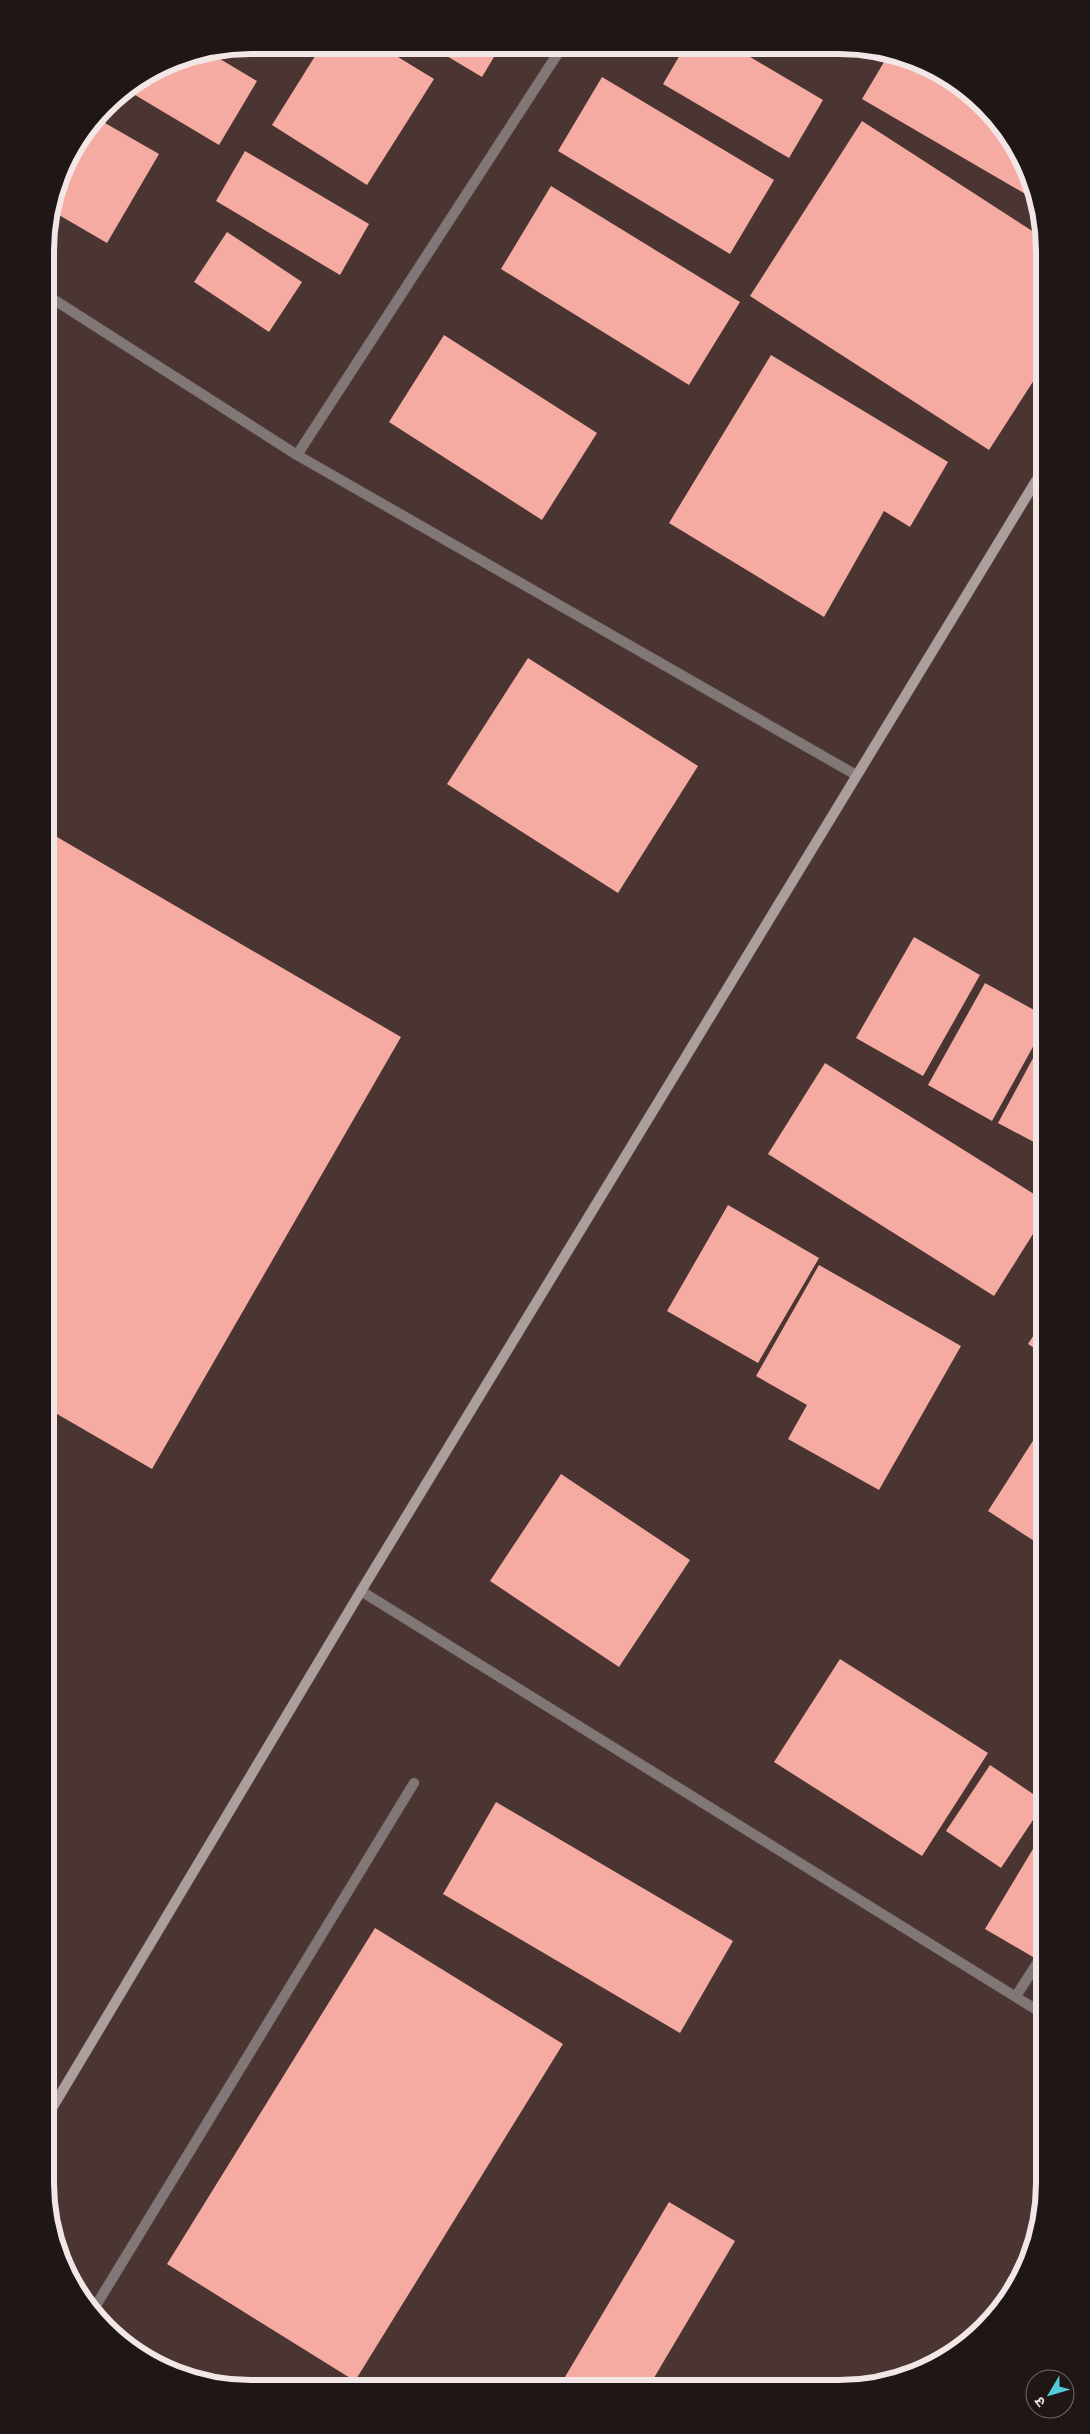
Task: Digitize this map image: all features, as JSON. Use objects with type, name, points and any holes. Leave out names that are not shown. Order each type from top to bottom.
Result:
[{"type":"street","points":[[54,2105],[361,1591],[1036,481]]},
{"type":"lane","points":[[297,455],[557,54]]},
{"type":"lane","points":[[54,299],[297,455],[856,776]]},
{"type":"lane","points":[[361,1591],[1036,2009]]},
{"type":"lane","points":[[96,2305],[414,1783]]},
{"type":"lane","points":[[1016,1996],[1036,1965]]},
{"type":"shaded area","points":[[237,54],[865,55],[891,60],[927,74],[959,94],[979,111],[1010,152],[1030,199],[1036,237],[1036,2197],[1030,2235],[1026,2247],[1016,2271],[996,2303],[979,2323],[949,2347],[927,2360],[891,2374],[853,2380],[225,2379],[199,2374],[163,2360],[131,2340],[111,2323],[80,2282],[60,2235],[54,2197],[54,237],[60,199],[74,163],[94,131],[111,111],[131,94],[163,74],[199,60]]},
{"type":"building","points":[[316,54],[393,54],[434,79],[367,185],[272,125]]},
{"type":"building","points":[[443,54],[496,54],[482,77]]},
{"type":"building","points":[[680,54],[745,54],[823,100],[789,158],[663,84]]},
{"type":"building","points":[[217,57],[257,81],[219,145],[132,93],[163,74],[199,60]]},
{"type":"building","points":[[886,59],[903,64],[938,80],[979,111],[996,131],[1016,163],[1029,196],[862,99]]},
{"type":"building","points":[[602,77],[774,180],[730,254],[558,151]]},
{"type":"building","points":[[862,121],[1036,233],[1036,377],[989,450],[750,296]]},
{"type":"building","points":[[102,122],[159,154],[107,243],[57,214],[60,199],[74,163],[87,141]]},
{"type":"building","points":[[245,151],[369,224],[340,275],[216,201]]},
{"type":"building","points":[[551,186],[740,302],[689,385],[501,269]]},
{"type":"building","points":[[227,232],[302,282],[269,332],[194,282]]},
{"type":"building","points":[[444,335],[597,433],[542,520],[389,422]]},
{"type":"building","points":[[771,355],[948,462],[910,527],[884,511],[824,617],[669,523]]},
{"type":"building","points":[[528,658],[698,766],[618,893],[447,784]]},
{"type":"building","points":[[54,835],[401,1037],[152,1469],[54,1412]]},
{"type":"building","points":[[914,937],[980,975],[923,1076],[856,1038]]},
{"type":"building","points":[[985,983],[1036,1011],[1036,1041],[992,1121],[928,1085]]},
{"type":"building","points":[[1036,1053],[1036,1143],[998,1123]]},
{"type":"building","points":[[825,1063],[1036,1195],[1036,1229],[994,1296],[768,1154]]},
{"type":"building","points":[[728,1205],[819,1258],[758,1363],[667,1311]]},
{"type":"building","points":[[819,1265],[961,1346],[879,1490],[788,1439],[807,1405],[756,1376]]},
{"type":"building","points":[[1036,1332],[1036,1349],[1028,1344]]},
{"type":"building","points":[[1036,1436],[1036,1542],[988,1511]]},
{"type":"building","points":[[561,1474],[690,1560],[619,1667],[490,1581]]},
{"type":"building","points":[[840,1659],[988,1753],[922,1856],[774,1762]]},
{"type":"building","points":[[990,1765],[1036,1796],[1036,1816],[1001,1868],[946,1831]]},
{"type":"building","points":[[496,1802],[733,1941],[680,2033],[443,1894]]},
{"type":"building","points":[[1036,1844],[1036,1952],[1033,1957],[985,1929]]},
{"type":"building","points":[[375,1928],[563,2044],[356,2380],[167,2264]]},
{"type":"building","points":[[669,2202],[735,2241],[653,2380],[563,2380]]}]
